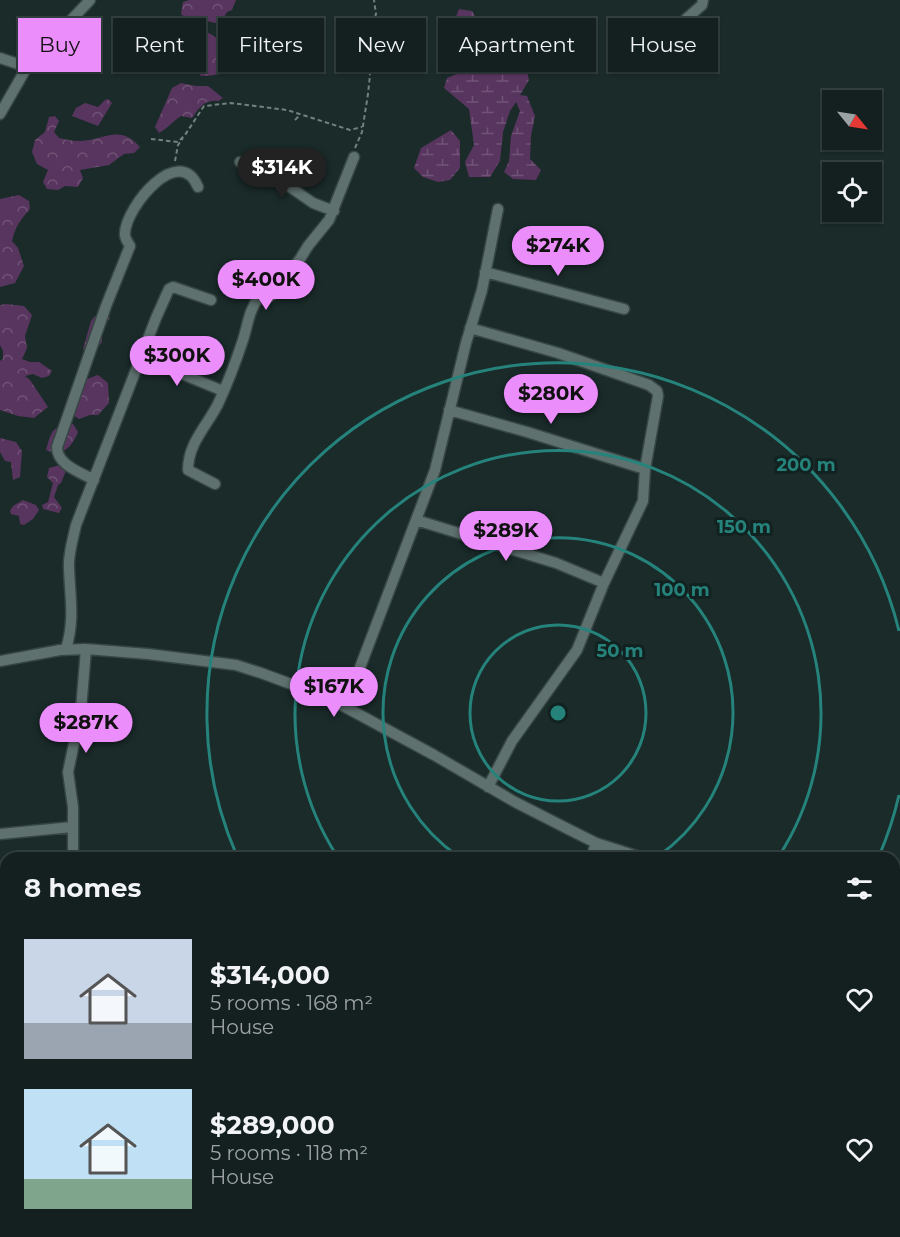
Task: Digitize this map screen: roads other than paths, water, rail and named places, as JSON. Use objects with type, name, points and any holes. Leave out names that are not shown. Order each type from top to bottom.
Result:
[{"type":"street","points":[[687,18],[702,5],[703,0]]},
{"type":"street","points":[[69,18],[83,2]]},
{"type":"street","points":[[0,58],[18,64]]},
{"type":"street","points":[[0,114],[24,72]]},
{"type":"street","points":[[215,484],[188,470],[189,455],[201,429],[218,405],[224,391],[253,305],[259,297],[271,296],[274,293],[334,211],[354,157]]},
{"type":"street","points":[[240,162],[277,178],[313,203],[334,211]]},
{"type":"street","points":[[94,480],[61,460],[57,454],[57,447],[130,246],[124,231],[134,208],[155,182],[168,173],[178,171],[187,175],[196,182],[198,187]]},
{"type":"street","points":[[345,707],[435,470],[470,328],[482,290],[498,209]]},
{"type":"street","points":[[485,272],[624,309]]},
{"type":"street","points":[[66,649],[71,634],[72,606],[69,567],[71,545],[81,509],[169,289],[173,287],[183,289],[211,300]]},
{"type":"street","points":[[470,328],[558,353],[654,388],[658,396],[645,469],[643,501],[604,582],[577,650],[512,741],[488,787]]},
{"type":"street","points":[[141,357],[224,391]]},
{"type":"street","points":[[449,411],[527,432],[645,469]]},
{"type":"street","points":[[416,520],[546,560],[604,582]]},
{"type":"street","points":[[0,661],[66,649],[86,649],[236,665],[309,690],[345,707],[515,802],[596,843],[624,852]]},
{"type":"street","points":[[72,852],[73,807],[68,772],[81,710],[86,649]]},
{"type":"street","points":[[0,834],[72,827]]},
{"type":"street","points":[[593,852],[596,843]]}]
